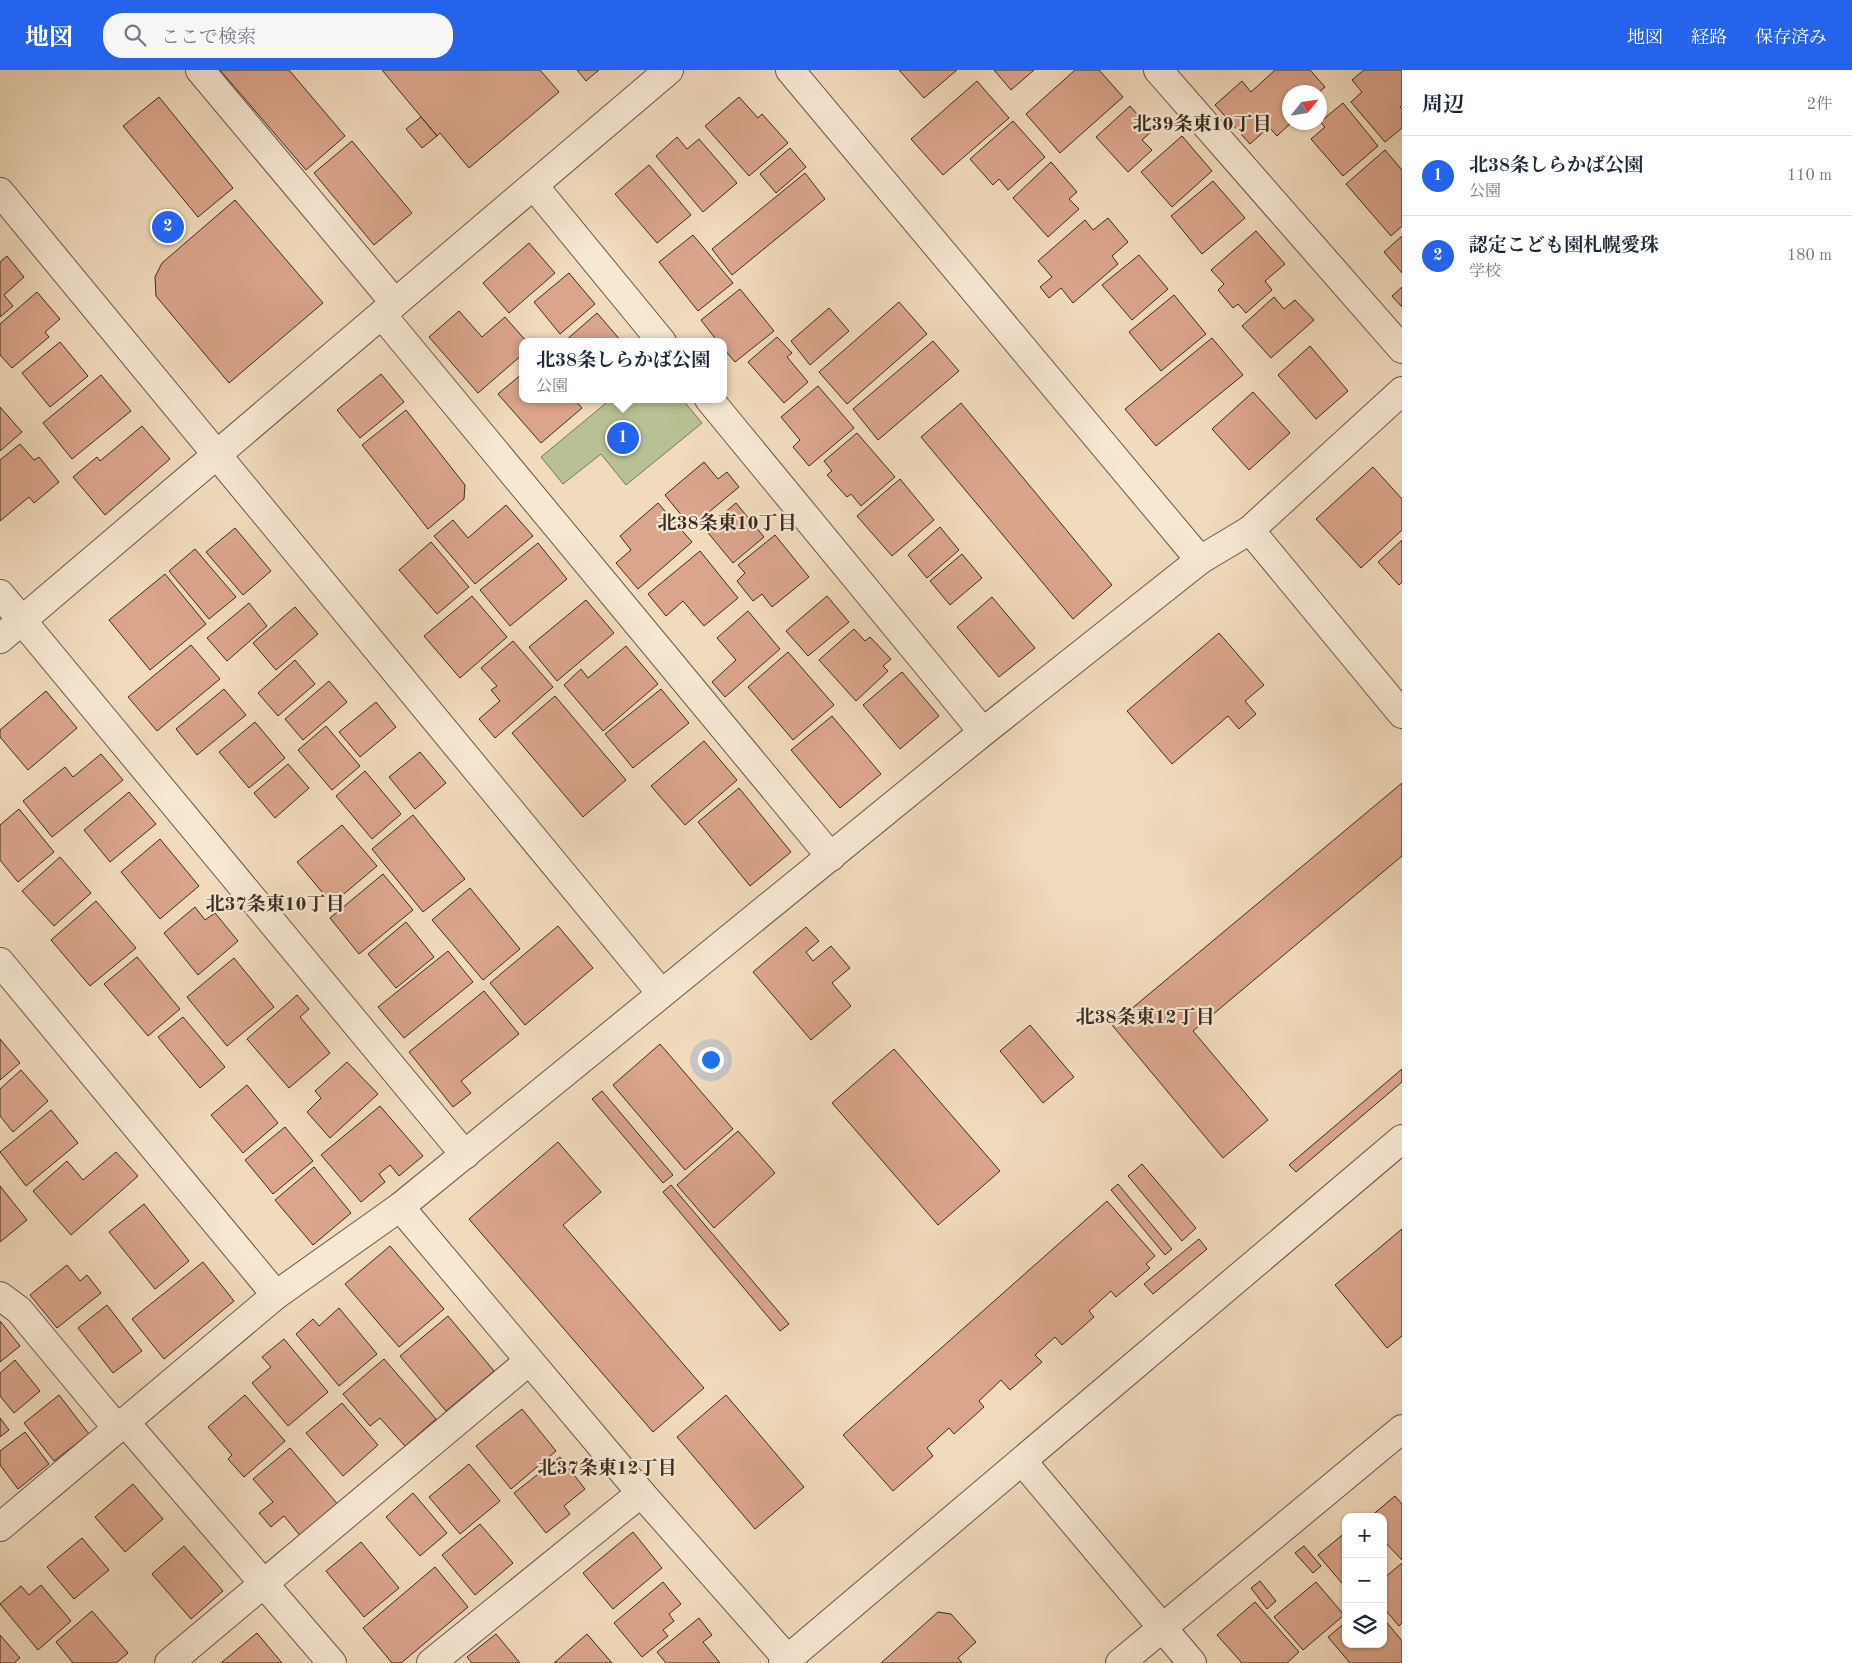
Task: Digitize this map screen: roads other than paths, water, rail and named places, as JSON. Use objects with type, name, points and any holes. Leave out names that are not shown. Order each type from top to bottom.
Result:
[{"type":"street","points":[[200,70],[389,309],[831,857]]},
{"type":"street","points":[[0,639],[219,455],[669,70]]},
{"type":"street","points":[[790,70],[1200,560]]},
{"type":"street","points":[[1158,70],[1402,349]]},
{"type":"street","points":[[534,186],[659,338]]},
{"type":"street","points":[[0,192],[219,455],[661,993]]},
{"type":"street","points":[[0,1527],[276,1295],[400,1207],[983,732],[1200,560],[1250,530],[1402,391]]},
{"type":"street","points":[[712,403],[983,732]]},
{"type":"street","points":[[1250,530],[1402,714]]},
{"type":"street","points":[[0,594],[465,1154]]},
{"type":"street","points":[[0,962],[276,1295]]},
{"type":"street","points":[[400,1207],[641,1493],[787,1662],[1402,1139]]},
{"type":"street","points":[[0,1296],[19,1310],[264,1584],[332,1663]]},
{"type":"street","points":[[169,1663],[529,1361]]},
{"type":"street","points":[[1120,1663],[1402,1429]]},
{"type":"street","points":[[1022,1462],[1192,1663]]},
{"type":"street","points":[[431,1663],[641,1493]]},
{"type":"place","name":"認定こども園札幌愛珠","points":[[168,227]]},
{"type":"place","name":"北38条しらかば公園","points":[[623,438]]},
{"type":"district","name":"北39条東10丁目","points":[[1202,123]]},
{"type":"district","name":"北38条東10丁目","points":[[727,522]]},
{"type":"district","name":"北37条東10丁目","points":[[275,903]]},
{"type":"district","name":"北38条東12丁目","points":[[1145,1016]]},
{"type":"district","name":"北37条東12丁目","points":[[607,1467]]}]
